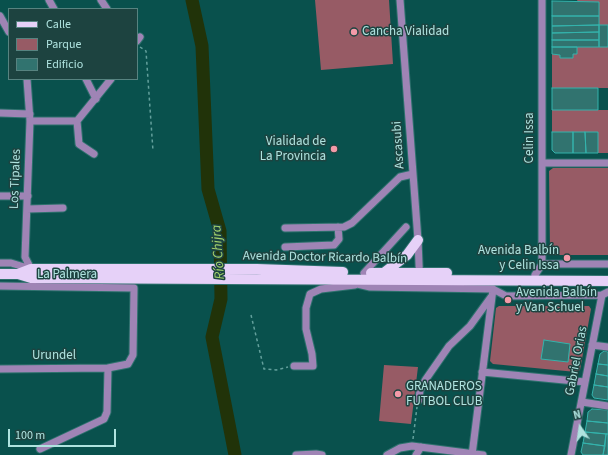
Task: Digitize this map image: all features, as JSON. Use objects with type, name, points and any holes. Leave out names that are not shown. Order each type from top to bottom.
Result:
[{"type":"main road","points":[[385,272],[407,255],[418,240]]},
{"type":"main road","name":"Avenida Doctor Ricardo Balbín","points":[[0,274],[31,273],[135,278],[385,272],[420,280],[535,275],[608,275]]},
{"type":"main road","name":"Avenida Doctor Ricardo Balbín","points":[[257,274],[342,279],[608,281]]},
{"type":"street","name":"Ascasubi","points":[[400,0],[420,280]]},
{"type":"street","name":"Celin Issa","points":[[542,0],[542,264]]},
{"type":"street","points":[[0,16],[8,30]]},
{"type":"street","name":"Los Tipales","points":[[27,80],[30,117],[28,196],[24,256],[31,273]]},
{"type":"street","points":[[86,80],[96,99]]},
{"type":"street","points":[[94,154],[78,144],[77,121],[110,80]]},
{"type":"street","points":[[0,113],[77,121]]},
{"type":"street","points":[[542,163],[608,163]]},
{"type":"street","points":[[285,228],[344,227],[352,223],[400,177],[413,174]]},
{"type":"street","points":[[0,196],[28,196]]},
{"type":"street","points":[[27,209],[63,208]]},
{"type":"street","points":[[364,273],[406,226]]},
{"type":"street","points":[[285,247],[334,245],[339,239],[338,227]]},
{"type":"street","points":[[0,263],[11,263],[31,273]]},
{"type":"street","points":[[535,275],[542,264],[608,264]]},
{"type":"street","name":"La Palmera","points":[[0,286],[135,278]]},
{"type":"street","name":"Urundel","points":[[0,368],[108,368],[128,364],[133,356],[135,278]]},
{"type":"street","points":[[342,279],[357,285],[370,287],[420,280],[493,292],[506,296],[605,294]]},
{"type":"street","points":[[294,366],[313,366],[312,354],[306,329],[306,308],[310,294],[321,289],[357,285]]},
{"type":"street","points":[[472,454],[493,292]]},
{"type":"street","points":[[418,400],[420,390],[426,378],[449,346],[470,326],[493,292]]},
{"type":"street","name":"Gabriel Orias","points":[[571,455],[592,345],[605,294]]},
{"type":"street","points":[[592,345],[608,347]]},
{"type":"street","points":[[40,449],[104,419],[107,412],[108,368]]},
{"type":"street","points":[[482,372],[585,382]]},
{"type":"street","points":[[582,402],[608,406]]},
{"type":"street","points":[[387,455],[400,448],[412,446],[483,455]]},
{"type":"street","points":[[416,455],[421,447]]},
{"type":"street","points":[[296,455],[322,455]]},
{"type":"path","points":[[138,46],[146,51],[153,151]]},
{"type":"path","points":[[251,316],[264,369],[276,370],[294,366]]},
{"type":"path","points":[[412,446],[418,400]]},
{"type":"green space","name":"Cancha Vialidad","points":[[315,0],[389,0],[393,64],[321,70]]},
{"type":"green space","points":[[577,0],[608,0],[608,25],[599,25],[598,2],[578,2]]},
{"type":"green space","points":[[577,47],[608,47],[608,88],[552,88],[552,54],[560,55],[560,58],[573,58],[573,54],[577,53]]},
{"type":"green space","points":[[552,110],[608,110],[608,153],[598,153],[598,132],[552,132]]},
{"type":"green space","points":[[553,168],[608,168],[608,255],[552,255],[550,253],[549,171]]},
{"type":"green space","points":[[499,306],[589,306],[591,309],[580,370],[576,372],[493,364],[490,361],[496,308]]},
{"type":"green space","name":"GRANADEROS FUTBOL CLUB","points":[[384,365],[418,367],[411,424],[379,421]]},
{"type":"building","points":[[552,1],[599,2],[599,16],[552,16]]},
{"type":"building","points":[[552,16],[599,16],[599,25],[552,26]]},
{"type":"building","points":[[599,25],[599,32],[552,33],[552,26]]},
{"type":"building","points":[[599,25],[608,25],[608,47],[599,47]]},
{"type":"building","points":[[599,32],[599,40],[552,40],[552,33]]},
{"type":"building","points":[[552,40],[599,40],[599,47],[552,47]]},
{"type":"building","points":[[552,47],[577,47],[577,54],[573,54],[573,58],[560,58],[560,55],[552,54]]},
{"type":"building","points":[[552,88],[598,88],[598,110],[552,110]]},
{"type":"building","points":[[552,132],[573,132],[573,153],[555,153],[552,150]]},
{"type":"building","points":[[573,132],[585,132],[586,153],[573,153]]},
{"type":"building","points":[[585,132],[598,132],[598,153],[586,153]]},
{"type":"building","points":[[544,340],[570,344],[568,362],[541,359]]},
{"type":"building","points":[[604,351],[608,352],[608,365],[598,364],[600,354]]},
{"type":"building","points":[[598,364],[608,365],[608,376],[596,374]]},
{"type":"building","points":[[596,374],[608,376],[608,387],[594,385]]},
{"type":"building","points":[[594,385],[608,387],[608,400],[594,398],[592,395]]},
{"type":"building","points":[[592,409],[608,410],[608,423],[587,421],[588,412]]},
{"type":"building","points":[[587,421],[608,423],[608,434],[585,432]]},
{"type":"building","points":[[585,432],[606,434],[605,446],[583,443]]},
{"type":"building","points":[[606,434],[608,434],[608,455],[603,455]]},
{"type":"building","points":[[583,443],[605,446],[603,455],[583,455],[581,452]]},
{"type":"waterway","name":"Río Chijra","points":[[192,0],[202,46],[208,189],[220,231],[221,299],[212,337],[235,455]]},
{"type":"place","name":"Cancha Vialidad","points":[[354,32]]},
{"type":"place","name":"Vialidad de La Provincia","points":[[334,149]]},
{"type":"place","name":"Avenida Balbín y Celin Issa","points":[[567,258]]},
{"type":"place","name":"Avenida Balbín y Van Schuel","points":[[508,300]]},
{"type":"place","name":"GRANADEROS FUTBOL CLUB","points":[[398,394]]}]
